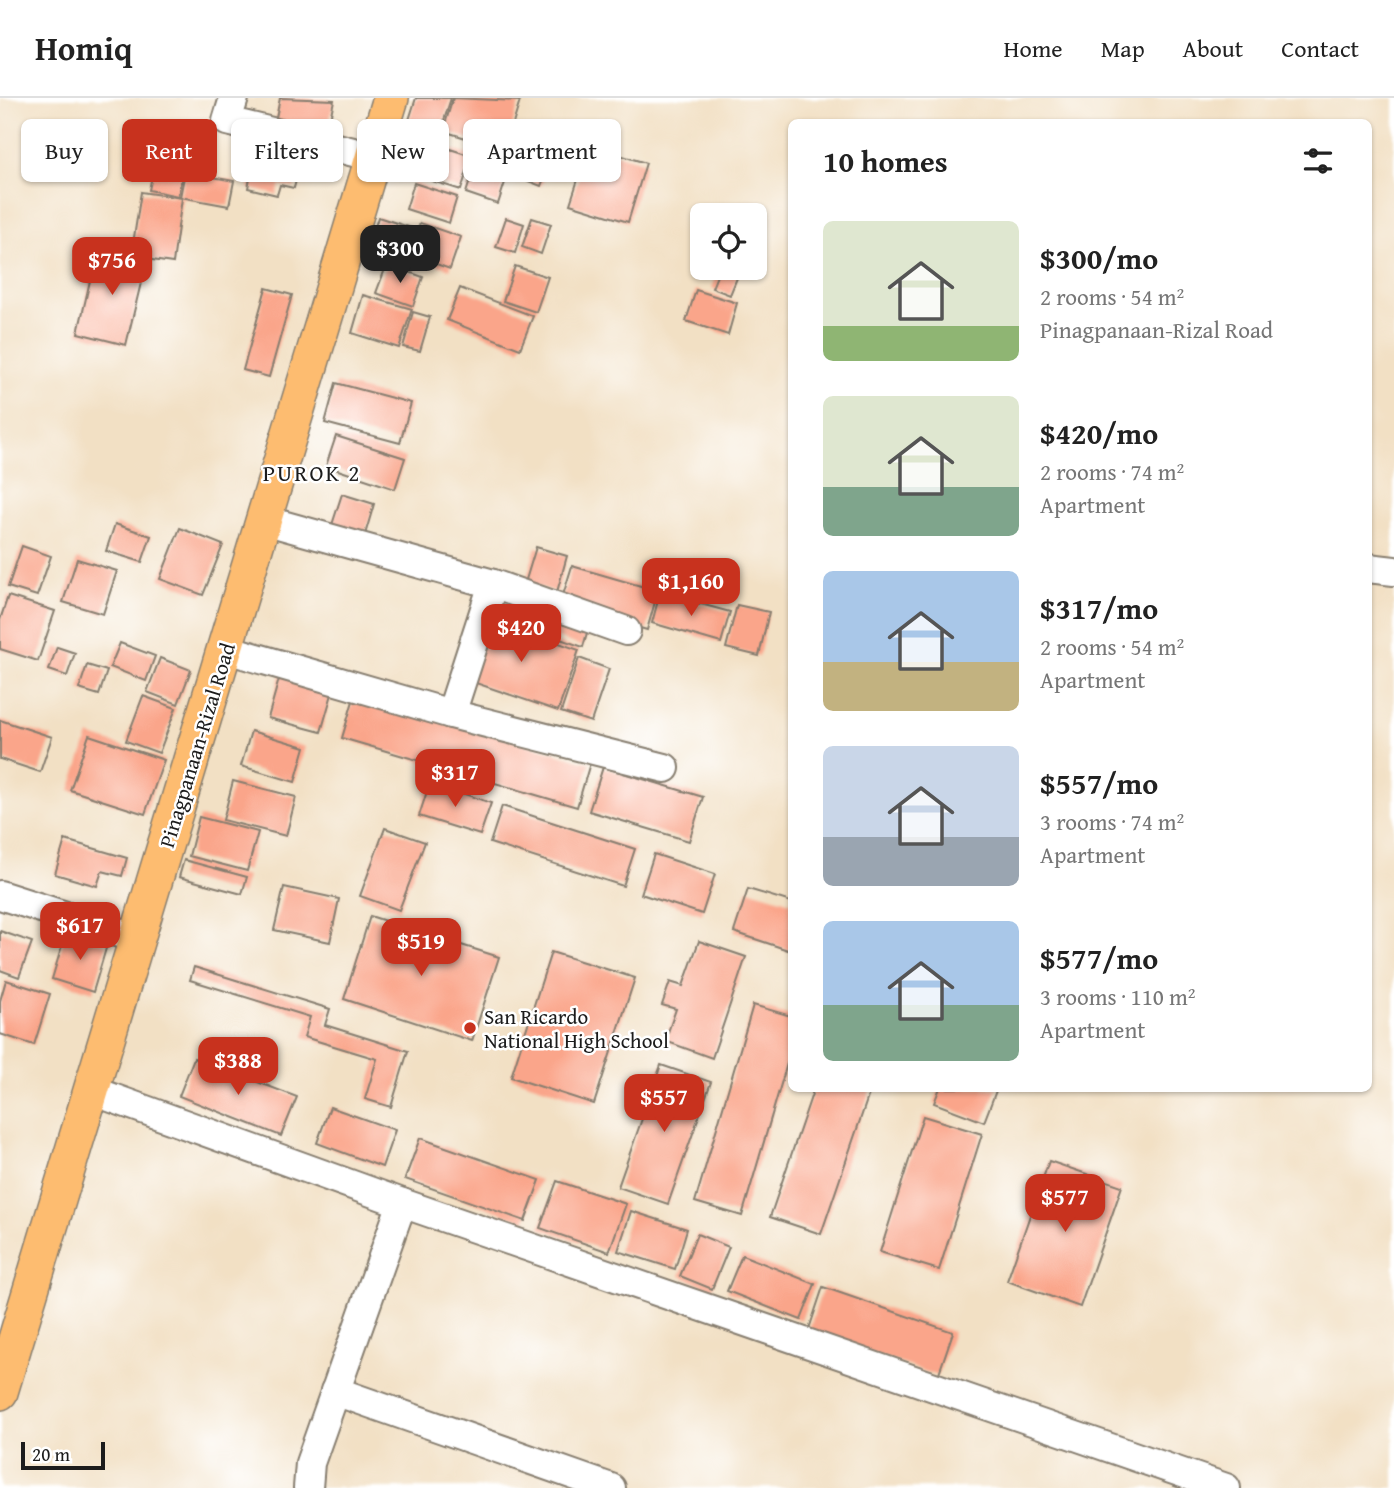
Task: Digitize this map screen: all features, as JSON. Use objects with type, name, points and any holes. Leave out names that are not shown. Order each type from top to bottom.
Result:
[{"type":"main road","name":"Pinagpanaan-Rizal Road","points":[[385,119],[391,98]]},
{"type":"main road","name":"Pinagpanaan-Rizal Road","points":[[0,1392],[365,182]]},
{"type":"street","points":[[234,98],[227,121],[357,153]]},
{"type":"street","points":[[264,520],[493,584],[626,631]]},
{"type":"street","points":[[1372,568],[1394,571]]},
{"type":"street","points":[[452,713],[493,584]]},
{"type":"street","points":[[226,649],[452,713],[665,768]]},
{"type":"street","points":[[0,895],[138,939]]},
{"type":"street","points":[[93,1091],[402,1203],[1226,1488]]},
{"type":"street","points":[[308,1488],[310,1463],[402,1203]]},
{"type":"street","points":[[335,1391],[611,1488]]},
{"type":"building","points":[[280,98],[334,100],[330,119],[276,119]]},
{"type":"building","points":[[416,98],[451,98],[444,119],[409,119]]},
{"type":"building","points":[[453,98],[520,101],[514,119],[463,119],[463,137],[449,133],[449,119],[447,119]]},
{"type":"building","points":[[449,149],[463,153],[464,182],[461,190],[436,182],[449,182]]},
{"type":"building","points":[[621,156],[646,163],[628,222],[570,204],[577,182],[621,182]]},
{"type":"building","points":[[217,178],[234,182],[229,206],[180,197],[183,182],[217,182]]},
{"type":"building","points":[[151,182],[181,182],[178,196],[149,190]]},
{"type":"building","points":[[249,182],[296,182],[294,188],[280,185],[277,195],[248,188]]},
{"type":"building","points":[[470,182],[505,182],[498,204],[466,193]]},
{"type":"building","points":[[414,183],[457,197],[449,223],[406,209]]},
{"type":"building","points":[[141,192],[182,198],[173,263],[131,257]]},
{"type":"building","points":[[378,217],[412,228],[403,255],[370,243]]},
{"type":"building","points":[[506,218],[524,224],[515,253],[496,247]]},
{"type":"building","points":[[532,218],[551,224],[541,254],[522,247]]},
{"type":"building","points":[[420,223],[461,237],[450,269],[408,254]]},
{"type":"building","points":[[97,250],[146,262],[126,345],[78,333]]},
{"type":"building","points":[[387,264],[423,277],[413,306],[376,293]]},
{"type":"building","points":[[515,266],[548,277],[536,312],[503,301]]},
{"type":"building","points":[[715,280],[736,280],[730,295],[712,288]]},
{"type":"building","points":[[266,288],[292,295],[269,377],[243,370]]},
{"type":"building","points":[[460,288],[533,316],[520,349],[447,320]]},
{"type":"building","points":[[696,290],[737,303],[728,335],[686,321]]},
{"type":"building","points":[[363,295],[412,309],[399,348],[352,333]]},
{"type":"building","points":[[413,312],[430,317],[420,351],[403,347]]},
{"type":"building","points":[[336,383],[411,403],[400,443],[325,423]]},
{"type":"building","points":[[336,436],[405,458],[395,489],[326,466]]},
{"type":"building","points":[[342,494],[374,504],[364,538],[331,528]]},
{"type":"building","points":[[115,524],[151,536],[142,562],[106,551]]},
{"type":"building","points":[[180,528],[223,545],[203,595],[160,579]]},
{"type":"building","points":[[22,546],[51,556],[37,596],[8,587]]},
{"type":"building","points":[[536,547],[567,556],[557,592],[525,583]]},
{"type":"building","points":[[77,559],[117,571],[103,614],[63,602]]},
{"type":"building","points":[[572,566],[658,591],[647,630],[560,605]]},
{"type":"building","points":[[660,593],[730,612],[721,643],[652,623]]},
{"type":"building","points":[[8,596],[55,611],[38,661],[0,649],[0,620]]},
{"type":"building","points":[[737,605],[769,612],[759,656],[726,648]]},
{"type":"building","points":[[485,617],[579,650],[558,711],[464,679]]},
{"type":"building","points":[[560,620],[588,629],[583,647],[554,637]]},
{"type":"building","points":[[120,643],[155,656],[146,681],[110,667]]},
{"type":"building","points":[[57,647],[75,653],[67,676],[49,670]]},
{"type":"building","points":[[160,658],[191,670],[178,704],[147,692]]},
{"type":"building","points":[[579,658],[609,669],[591,722],[561,712]]},
{"type":"building","points":[[87,665],[107,671],[99,695],[79,689]]},
{"type":"building","points":[[281,672],[334,687],[321,732],[268,718]]},
{"type":"building","points":[[355,694],[590,763],[577,807],[342,738]]},
{"type":"building","points":[[143,696],[176,708],[159,753],[126,741]]},
{"type":"building","points":[[0,720],[52,737],[40,772],[0,759]]},
{"type":"building","points":[[251,731],[305,747],[295,782],[241,766]]},
{"type":"building","points":[[89,735],[164,760],[145,814],[70,790]]},
{"type":"building","points":[[603,767],[703,797],[689,841],[589,811]]},
{"type":"building","points":[[233,781],[296,797],[286,836],[223,820]]},
{"type":"building","points":[[430,782],[491,803],[480,835],[419,816]]},
{"type":"building","points":[[502,806],[635,849],[623,886],[490,843]]},
{"type":"building","points":[[199,817],[258,832],[247,871],[189,856]]},
{"type":"building","points":[[385,828],[425,842],[399,910],[360,896]]},
{"type":"building","points":[[65,840],[127,858],[122,876],[102,871],[97,886],[55,874]]},
{"type":"building","points":[[654,854],[715,874],[702,914],[641,894]]},
{"type":"building","points":[[184,860],[247,877],[242,894],[179,877]]},
{"type":"building","points":[[284,887],[339,899],[330,942],[274,930]]},
{"type":"building","points":[[748,889],[788,901],[788,950],[734,932]]},
{"type":"building","points":[[370,916],[499,957],[472,1041],[344,999]]},
{"type":"building","points":[[0,931],[32,942],[19,977],[0,970]]},
{"type":"building","points":[[66,932],[107,945],[93,992],[52,979]]},
{"type":"building","points":[[699,941],[746,957],[712,1058],[665,1041],[676,1009],[662,1005],[670,982],[683,986]]},
{"type":"building","points":[[551,952],[635,978],[594,1104],[511,1077]]},
{"type":"building","points":[[194,967],[330,1009],[325,1025],[408,1051],[391,1107],[365,1099],[377,1059],[304,1037],[310,1017],[190,980]]},
{"type":"building","points":[[6,980],[50,994],[34,1045],[0,1034],[0,1001]]},
{"type":"building","points":[[753,1005],[788,1015],[788,1060],[742,1216],[695,1202]]},
{"type":"building","points":[[194,1058],[297,1097],[281,1136],[179,1096]]},
{"type":"building","points":[[661,1065],[711,1082],[668,1204],[618,1187]]},
{"type":"building","points":[[813,1092],[870,1092],[821,1234],[770,1217]]},
{"type":"building","points":[[938,1092],[995,1092],[984,1122],[934,1103]]},
{"type":"building","points":[[330,1107],[395,1130],[382,1167],[317,1143]]},
{"type":"building","points":[[923,1116],[982,1134],[939,1270],[880,1252]]},
{"type":"building","points":[[420,1138],[540,1180],[525,1221],[405,1179]]},
{"type":"building","points":[[1049,1161],[1122,1186],[1080,1307],[1007,1281]]},
{"type":"building","points":[[557,1181],[626,1204],[609,1252],[540,1228]]},
{"type":"building","points":[[631,1211],[687,1229],[675,1269],[618,1251]]},
{"type":"building","points":[[697,1234],[729,1247],[712,1289],[680,1276]]},
{"type":"building","points":[[742,1255],[815,1284],[801,1320],[727,1291]]},
{"type":"building","points":[[823,1287],[953,1332],[938,1376],[808,1332]]},
{"type":"place","name":"San Ricardo National High School","points":[[470,1028]]},
{"type":"district","name":"PUROK 2","points":[[312,472]]}]
